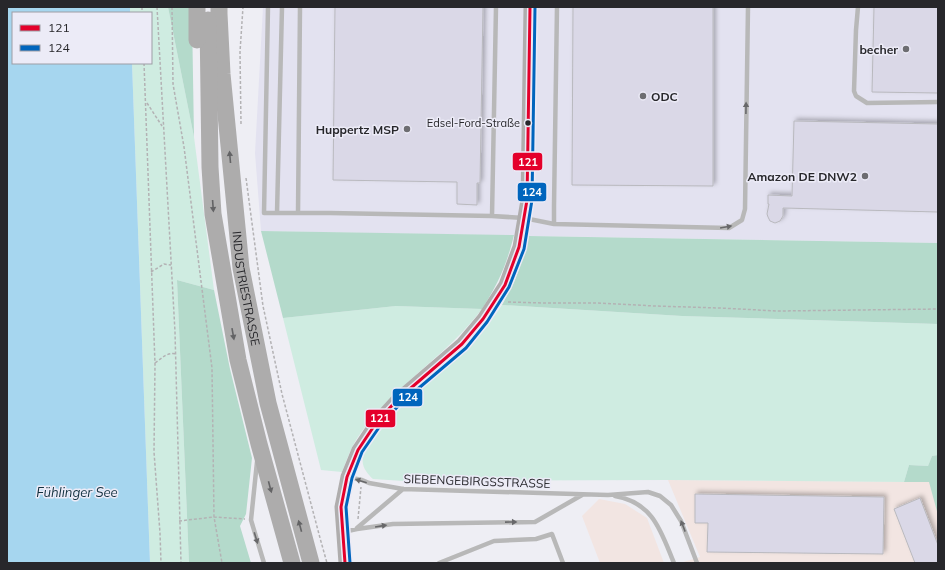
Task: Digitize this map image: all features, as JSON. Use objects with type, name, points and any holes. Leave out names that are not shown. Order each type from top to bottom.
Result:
[{"type":"highway","points":[[197,7],[197,55],[201,126],[210,167]]},
{"type":"highway","name":"INDUSTRIESTRASSE","points":[[208,7],[210,167],[213,214],[238,360],[258,444],[292,563]]},
{"type":"highway","name":"INDUSTRIESTRASSE","points":[[219,7],[218,14],[222,74],[241,268],[268,403],[311,563]]},
{"type":"highway","points":[[222,74],[230,7]]},
{"type":"street","points":[[345,563],[341,507],[347,477],[358,450],[376,423],[397,400],[462,344],[483,319],[505,285],[519,247],[527,200],[530,7]]},
{"type":"lane","points":[[268,7],[264,213],[492,216],[524,218],[554,224],[688,228],[729,228],[742,220],[744,209],[748,7]]},
{"type":"lane","points":[[277,213],[282,7]]},
{"type":"lane","points":[[298,213],[300,7]]},
{"type":"lane","points":[[492,216],[496,7]]},
{"type":"lane","points":[[554,224],[557,7]]},
{"type":"lane","points":[[858,7],[854,91],[856,96],[867,103],[938,102]]},
{"type":"lane","points":[[258,444],[251,520],[264,563]]},
{"type":"lane","name":"SIEBENGEBIRGSSTRASSE","points":[[347,477],[369,483],[403,489],[608,495]]},
{"type":"lane","points":[[357,529],[403,489]]},
{"type":"lane","points":[[608,495],[648,492],[660,496],[671,505],[681,521],[697,563]]},
{"type":"lane","points":[[343,532],[393,524],[535,522],[584,494]]},
{"type":"lane","points":[[608,495],[621,497],[636,503],[649,513],[656,522],[674,563]]},
{"type":"lane","points":[[439,563],[494,541],[536,539],[552,534],[563,563]]},
{"type":"path","points":[[157,7],[176,354],[181,563]]},
{"type":"path","points":[[172,7],[173,84],[184,147],[212,368],[214,517],[222,563]]},
{"type":"path","points":[[241,123],[240,52],[243,7]]},
{"type":"path","points":[[144,64],[155,364],[154,452],[161,563]]},
{"type":"path","points":[[146,101],[163,130]]},
{"type":"path","points":[[246,179],[263,306],[282,394],[327,563]]},
{"type":"path","points":[[152,272],[164,264],[171,265]]},
{"type":"path","points":[[502,302],[598,303],[778,311],[938,309]]},
{"type":"path","points":[[155,364],[168,354],[176,354]]},
{"type":"path","points":[[357,529],[362,480]]},
{"type":"path","points":[[179,521],[214,517],[251,520]]},
{"type":"shaded area","points":[[263,7],[938,7],[938,243],[261,231],[255,153]]},
{"type":"shaded area","points":[[668,480],[938,482],[938,563],[680,563],[700,557]]},
{"type":"shaded area","points":[[599,499],[625,504],[647,518],[664,563],[600,563],[582,516]]},
{"type":"green space","points":[[130,7],[168,7],[194,137],[214,290],[177,280],[189,563],[150,563],[132,64],[152,64],[152,12],[130,12]]},
{"type":"green space","points":[[168,7],[192,7],[194,137]]},
{"type":"green space","points":[[261,231],[514,235],[501,274],[482,309],[396,306],[283,318]]},
{"type":"green space","points":[[529,236],[938,243],[938,324],[682,316],[502,305],[514,282]]},
{"type":"green space","points":[[177,280],[214,290],[230,369],[252,458],[246,514],[240,526],[251,563],[189,563]]},
{"type":"green space","points":[[502,305],[682,316],[938,324],[938,455],[932,456],[928,466],[909,465],[904,482],[668,480],[404,481],[373,479],[365,470],[363,458],[365,452],[377,435],[409,400],[466,351],[485,329]]},
{"type":"green space","points":[[396,306],[482,309],[453,341],[388,400],[374,416],[360,434],[350,452],[342,472],[321,470],[283,318]]},
{"type":"green space","points":[[938,455],[938,515],[929,482],[904,482],[909,465],[928,466],[932,456]]},
{"type":"water","name":"Fühlinger See","points":[[7,7],[130,7],[130,12],[12,12],[12,64],[132,64],[150,563],[7,563]]},
{"type":"building","points":[[335,7],[483,7],[480,183],[477,183],[477,205],[457,204],[457,182],[333,180]]},
{"type":"building","name":"ODC","points":[[573,7],[713,7],[713,186],[572,185]]},
{"type":"building","name":"becher","points":[[874,7],[938,7],[938,93],[872,92]]},
{"type":"building","name":"Amazon DE DNW2","points":[[794,121],[938,124],[938,212],[783,208],[783,216],[780,221],[775,223],[770,221],[767,214],[769,204],[768,195],[792,196]]},
{"type":"building","points":[[695,494],[884,497],[883,554],[707,552],[708,523],[695,523]]},
{"type":"building","points":[[920,498],[938,545],[938,563],[915,563],[894,509]]},
{"type":"transit line","name":"121","points":[[345,563],[341,507],[347,477],[358,450],[376,423],[397,400],[462,344],[483,319],[505,285],[519,247],[527,200],[530,7]]},
{"type":"transit line","name":"124","points":[[350,563],[346,507],[352,478],[362,452],[380,426],[400,404],[466,348],[487,322],[509,287],[524,249],[532,200],[535,7]]},
{"type":"place","name":"becher","points":[[906,49]]},
{"type":"place","name":"ODC","points":[[643,96]]},
{"type":"place","name":"Edsel-Ford-Straße","points":[[528,123]]},
{"type":"place","name":"Huppertz MSP","points":[[407,129]]},
{"type":"place","name":"Amazon DE DNW2","points":[[865,176]]}]
